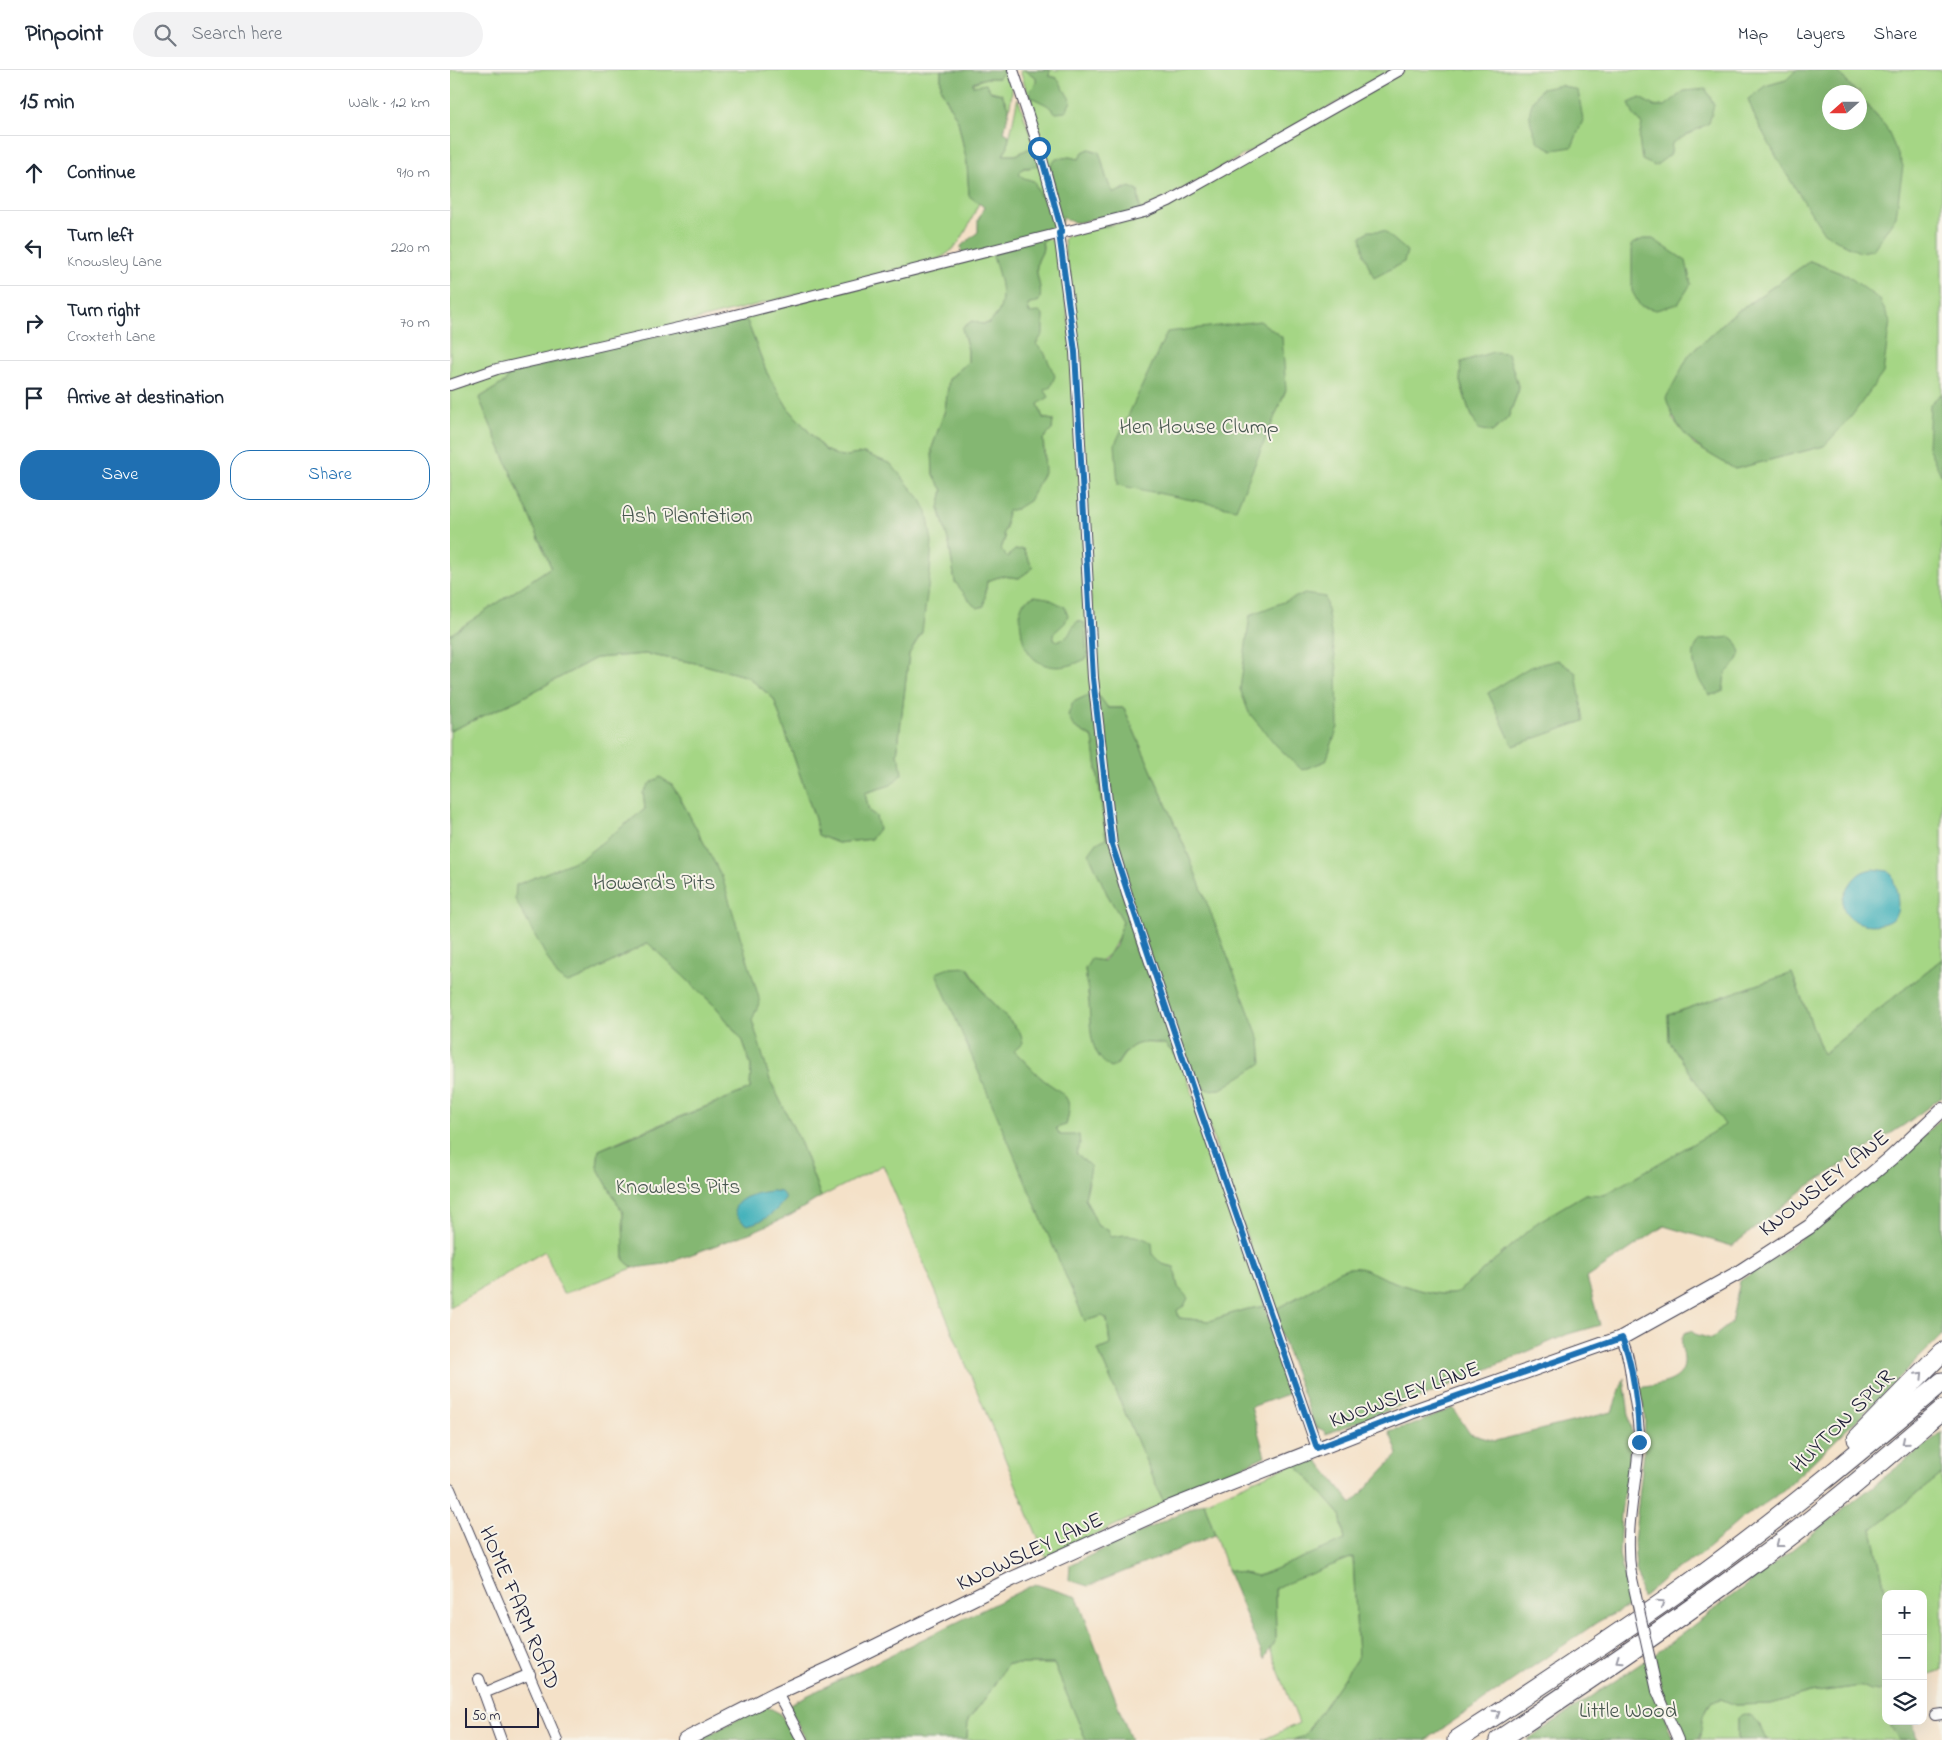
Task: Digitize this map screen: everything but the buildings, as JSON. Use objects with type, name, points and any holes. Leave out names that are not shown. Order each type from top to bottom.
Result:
[{"type":"highway","name":"HUYTON SPUR","points":[[1773,1520],[1869,1427],[1942,1352]]},
{"type":"highway","points":[[1457,1740],[1591,1653],[1681,1590],[1773,1520],[1942,1382]]},
{"type":"highway","points":[[1499,1740],[1614,1664],[1753,1564],[1864,1477],[1942,1410]]},
{"type":"main road","name":"KNOWSLEY LANE","points":[[684,1740],[1012,1579],[1171,1507],[1411,1412],[1622,1338],[1738,1273],[1809,1227],[1891,1158],[1942,1110]]},
{"type":"street","points":[[1013,70],[1039,148],[1060,232],[1075,352],[1093,678],[1112,845],[1194,1091],[1317,1448]]},
{"type":"street","points":[[450,385],[497,369],[731,316],[1122,218],[1155,208],[1400,70]]},
{"type":"street","points":[[1622,1338],[1628,1356],[1639,1423],[1639,1442],[1629,1527],[1628,1546],[1631,1574],[1657,1691],[1678,1740]]},
{"type":"street","name":"HOME FARM ROAD","points":[[451,1495],[557,1740]]},
{"type":"street","points":[[484,1693],[530,1674]]},
{"type":"street","points":[[479,1679],[501,1740]]},
{"type":"street","points":[[777,1693],[802,1740]]},
{"type":"green space","points":[[450,70],[941,70],[941,89],[958,121],[967,163],[969,195],[979,203],[968,227],[953,249],[938,259],[450,382]]},
{"type":"green space","points":[[941,70],[1005,70],[999,78],[986,78],[973,82],[973,86],[986,84],[991,92],[1002,94],[1009,110],[1004,132],[1009,135],[1008,146],[1003,155],[1016,155],[1034,146],[1044,160],[1035,167],[1023,168],[1019,174],[1024,178],[1034,181],[1040,196],[1054,183],[1050,166],[1056,159],[1069,157],[1079,159],[1083,152],[1089,149],[1099,152],[1107,179],[1114,193],[1130,187],[1138,191],[1140,211],[1102,227],[1095,218],[1074,222],[1063,216],[1059,228],[1042,242],[1043,249],[1037,270],[1040,297],[1039,301],[1028,305],[1029,313],[1039,312],[1043,315],[1043,334],[1036,344],[1044,352],[1055,376],[1050,388],[1044,389],[1049,397],[1038,404],[1043,418],[1053,420],[1052,430],[1043,439],[1045,471],[1029,501],[1016,509],[1008,511],[1003,533],[1005,538],[1001,549],[1007,557],[1015,550],[1023,549],[1033,568],[1019,578],[1002,576],[987,581],[984,606],[978,608],[973,605],[955,582],[949,543],[939,508],[943,490],[933,475],[932,448],[945,410],[949,379],[968,362],[968,350],[962,328],[972,321],[982,324],[989,323],[999,311],[1002,296],[998,271],[990,248],[962,256],[961,246],[978,232],[978,220],[984,207],[969,196],[967,163],[958,121],[941,89]]},
{"type":"green space","points":[[1005,70],[1009,70],[1012,80],[1009,110],[1002,94],[973,86],[973,83],[986,78],[999,78]]},
{"type":"green space","points":[[1020,70],[1395,70],[1140,211],[1138,191],[1124,188],[1118,193],[1114,193],[1107,179],[1099,152],[1090,149],[1083,152],[1079,159],[1069,157],[1050,166],[1053,184],[1039,130]]},
{"type":"green space","points":[[1024,70],[1050,70],[1049,76],[1057,78],[1071,101],[1066,112],[1056,113],[1047,105],[1031,97],[1030,90],[1036,84],[1036,77]]},
{"type":"green space","points":[[1407,70],[1796,70],[1786,80],[1765,86],[1756,120],[1822,124],[1822,130],[1867,130],[1867,126],[1886,127],[1867,105],[1867,85],[1850,85],[1836,70],[1942,70],[1942,959],[1823,1054],[1792,973],[1668,1015],[1669,1041],[1726,1125],[1604,1196],[1585,1194],[1538,1222],[1457,1293],[1431,1293],[1394,1282],[1365,1270],[1348,1268],[1339,1271],[1316,1287],[1272,1311],[1191,1072],[1190,859],[1124,708],[1108,708],[1098,696],[1064,239],[1067,236],[1135,219],[1257,154]],"holes":[[[1810,261],[1848,276],[1824,446],[1735,469],[1694,445],[1672,418],[1689,355],[1731,316]],[[1460,381],[1519,389],[1508,418],[1492,432],[1478,429],[1468,407]]]},
{"type":"green space","points":[[1796,70],[1836,70],[1850,85],[1822,85],[1822,130],[1867,130],[1867,105],[1886,127],[1903,166],[1896,216],[1873,250],[1859,252],[1824,233],[1785,172],[1756,120],[1748,99],[1765,86],[1786,80]]},
{"type":"green space","points":[[1561,85],[1578,91],[1583,120],[1572,147],[1553,150],[1538,142],[1530,120],[1530,109],[1541,89]]},
{"type":"green space","points":[[1706,89],[1714,105],[1709,123],[1672,143],[1671,154],[1655,166],[1642,160],[1639,139],[1642,124],[1633,114],[1629,103],[1640,98],[1654,106],[1665,106],[1684,91]]},
{"type":"green space","points":[[1018,98],[1034,146],[1016,155],[1003,155],[1010,136]]},
{"type":"green space","points":[[1040,163],[1047,191],[1040,196],[1019,174],[1023,168],[1031,168]]},
{"type":"green space","points":[[1369,231],[1384,231],[1407,251],[1404,262],[1374,278],[1364,255],[1361,236]]},
{"type":"green space","points":[[1053,239],[1057,242],[1072,346],[1092,696],[1073,726],[1093,738],[1106,839],[1097,843],[1107,894],[1123,921],[1111,951],[1101,960],[1085,969],[1089,1002],[1117,1065],[1127,1051],[1136,1044],[1142,1043],[1165,1044],[1182,1063],[1265,1306],[1243,1310],[1209,1321],[1179,1318],[1177,1310],[1178,1287],[1174,1267],[1162,1264],[1153,1255],[1124,1235],[1111,1238],[1098,1226],[1085,1198],[1089,1182],[1076,1153],[1055,1127],[1066,1125],[1069,1106],[1067,1100],[1014,1051],[1020,1032],[986,996],[968,967],[1085,1321],[1102,1315],[1107,1319],[1110,1345],[1098,1350],[1164,1503],[1046,1557],[883,1165],[821,1197],[800,1141],[770,1080],[751,1020],[722,877],[671,784],[643,793],[645,809],[582,859],[516,885],[579,979],[648,943],[716,1007],[743,1041],[751,1066],[750,1089],[599,1150],[597,1167],[623,1213],[624,1260],[633,1268],[563,1294],[545,1251],[450,1307],[450,731],[518,700],[596,658],[645,654],[701,664],[748,677],[774,699],[815,819],[818,835],[838,843],[871,839],[876,816],[869,811],[865,793],[890,785],[897,755],[909,654],[922,632],[864,453],[841,457],[825,450],[788,408],[767,373],[747,321],[740,317],[992,253],[1001,282],[1001,305],[998,313],[989,323],[982,324],[972,321],[962,328],[968,350],[968,362],[949,379],[945,410],[932,448],[933,475],[943,490],[939,508],[949,543],[955,582],[986,590],[987,581],[1002,576],[1019,578],[1033,568],[1023,549],[1015,550],[1007,558],[1001,549],[1005,538],[1003,533],[1006,528],[1008,511],[1045,459],[1043,439],[1052,430],[1053,420],[1043,418],[1038,404],[1044,389],[1028,305],[1039,301],[1040,287],[1036,269],[1043,250],[1042,240]]},
{"type":"green space","points":[[1643,239],[1653,239],[1686,261],[1691,284],[1678,304],[1656,310],[1640,306],[1632,291],[1632,244]]},
{"type":"green space","points":[[1810,261],[1848,276],[1880,300],[1890,321],[1883,373],[1851,417],[1824,446],[1735,469],[1701,448],[1684,434],[1671,412],[1666,398],[1689,355],[1731,316]]},
{"type":"green space","name":"Ash Plantation","points":[[739,317],[747,321],[767,373],[788,408],[825,450],[841,457],[864,453],[891,464],[921,500],[927,512],[932,542],[930,573],[922,632],[909,654],[897,755],[900,759],[902,774],[891,785],[865,793],[869,811],[876,816],[879,829],[871,839],[838,843],[818,835],[815,819],[774,699],[748,677],[701,664],[645,654],[596,658],[518,700],[450,731],[450,635],[551,567],[479,398],[505,382],[510,373],[576,357],[580,353]]},
{"type":"green space","name":"Hen House Clump","points":[[1260,321],[1282,337],[1286,390],[1236,509],[1118,485],[1115,444],[1167,332]]},
{"type":"green space","points":[[1493,352],[1508,353],[1519,389],[1508,418],[1492,432],[1478,429],[1468,407],[1460,381],[1461,362]]},
{"type":"green space","points":[[580,353],[576,357],[505,382],[479,398],[551,567],[450,635],[450,389],[492,375]]},
{"type":"green space","points":[[1942,393],[1942,477],[1928,447],[1930,404]]},
{"type":"green space","points":[[1304,594],[1325,597],[1337,669],[1338,727],[1326,761],[1302,770],[1276,745],[1249,713],[1240,689],[1250,615]]},
{"type":"green space","points":[[1035,596],[1047,598],[1065,607],[1068,615],[1065,623],[1054,633],[1054,639],[1058,641],[1066,637],[1078,621],[1085,623],[1087,658],[1064,666],[1053,667],[1035,659],[1028,652],[1023,641],[1020,611],[1022,605],[1029,598]]},
{"type":"green space","points":[[1731,637],[1735,640],[1741,652],[1737,662],[1725,674],[1723,691],[1710,695],[1701,683],[1695,668],[1694,652],[1696,645],[1701,640]]},
{"type":"green space","points":[[1558,660],[1576,673],[1584,721],[1513,746],[1488,693],[1530,667]]},
{"type":"green space","points":[[1086,696],[1100,697],[1108,708],[1124,708],[1190,859],[1260,1041],[1262,1063],[1221,1089],[1207,1090],[1165,1044],[1143,1043],[1133,1046],[1111,1068],[1098,1055],[1094,1047],[1085,969],[1091,959],[1103,961],[1116,946],[1123,921],[1107,894],[1089,854],[1097,843],[1106,838],[1093,738],[1073,726],[1068,715],[1073,702]]},
{"type":"green space","points":[[660,777],[671,784],[679,796],[722,877],[760,1001],[752,1020],[770,1080],[800,1141],[821,1197],[791,1215],[752,1232],[665,1264],[633,1268],[624,1260],[623,1213],[597,1167],[599,1150],[750,1089],[751,1066],[743,1041],[716,1007],[648,943],[579,979],[567,983],[557,976],[515,899],[516,885],[582,858],[645,809],[643,793],[649,784]]},
{"type":"green space","points":[[1942,959],[1942,1097],[1904,1125],[1807,1187],[1732,1246],[1664,1226],[1587,1278],[1600,1325],[1568,1334],[1423,1397],[1326,1434],[1323,1430],[1315,1427],[1272,1311],[1316,1287],[1339,1271],[1348,1268],[1360,1268],[1402,1285],[1431,1293],[1457,1293],[1538,1222],[1585,1194],[1604,1195],[1725,1125],[1669,1041],[1668,1015],[1792,973],[1823,1054]]},
{"type":"green space","points":[[967,967],[986,996],[1020,1032],[1023,1043],[1014,1051],[1039,1076],[1064,1095],[1067,1100],[1069,1114],[1066,1125],[1056,1128],[1060,1135],[1079,1135],[1080,1145],[1076,1153],[1091,1167],[1085,1198],[1098,1226],[1108,1229],[1111,1237],[1122,1235],[1147,1240],[1152,1243],[1153,1255],[1162,1264],[1174,1267],[1178,1287],[1188,1298],[1184,1306],[1177,1310],[1179,1318],[1209,1321],[1243,1310],[1265,1306],[1294,1392],[1251,1407],[1265,1456],[1164,1503],[1098,1350],[1110,1345],[1107,1319],[1102,1316],[1085,1321],[936,973],[949,968]]},
{"type":"green space","points":[[1942,1118],[1942,1335],[1779,1494],[1740,1520],[1700,1555],[1664,1578],[1642,1598],[1636,1568],[1634,1542],[1644,1452],[1645,1418],[1640,1388],[1662,1384],[1680,1374],[1684,1359],[1682,1344],[1684,1333],[1691,1331],[1711,1339],[1731,1323],[1740,1281],[1794,1243],[1844,1204]]},
{"type":"green space","points":[[1624,1378],[1632,1437],[1621,1513],[1619,1554],[1630,1606],[1599,1621],[1426,1740],[1293,1740],[1304,1736],[1358,1657],[1353,1557],[1275,1588],[1276,1638],[1264,1659],[1227,1570],[1258,1576],[1345,1540],[1340,1514],[1295,1463],[1315,1457],[1352,1504],[1398,1454],[1389,1431],[1413,1425],[1453,1408],[1470,1434],[1495,1441],[1612,1412]]},
{"type":"green space","points":[[1942,1432],[1942,1474],[1872,1529],[1885,1590],[1882,1590],[1882,1690],[1871,1690],[1862,1686],[1810,1693],[1771,1704],[1735,1705],[1721,1699],[1712,1701],[1703,1715],[1699,1739],[1683,1740],[1662,1690],[1654,1655]]},
{"type":"green space","points":[[1295,1463],[1340,1514],[1345,1541],[1258,1576],[1227,1570],[1204,1502]]},
{"type":"green space","points":[[1942,1474],[1942,1670],[1927,1675],[1927,1590],[1885,1590],[1872,1529]]},
{"type":"green space","points":[[1204,1502],[1215,1535],[1088,1586],[1069,1580],[1070,1565]]},
{"type":"green space","points":[[1353,1557],[1358,1657],[1304,1736],[1293,1740],[1263,1740],[1299,1723],[1270,1649],[1276,1638],[1275,1587]]},
{"type":"green space","points":[[1035,1584],[1077,1597],[1131,1740],[1086,1740],[1054,1664],[1007,1664],[987,1696],[968,1720],[967,1738],[965,1740],[806,1740],[788,1705]]},
{"type":"green space","name":"Little Wood","points":[[1646,1660],[1673,1740],[1527,1740]]},
{"type":"green space","points":[[1007,1664],[1054,1664],[1086,1740],[965,1740],[967,1738],[968,1720],[987,1696]]},
{"type":"green space","points":[[1862,1686],[1874,1690],[1882,1689],[1882,1725],[1891,1725],[1899,1738],[1906,1740],[1768,1740],[1763,1736],[1760,1725],[1738,1718],[1738,1740],[1700,1740],[1701,1718],[1712,1701],[1721,1699],[1736,1705],[1771,1704],[1810,1693]]},
{"type":"green space","points":[[764,1705],[781,1714],[794,1740],[699,1740]]},
{"type":"green space","points":[[1744,1714],[1753,1716],[1756,1719],[1768,1740],[1738,1740],[1738,1718]]},
{"type":"green space","points":[[1891,1725],[1914,1725],[1917,1740],[1899,1739]]},
{"type":"water","points":[[1873,869],[1888,871],[1892,874],[1898,903],[1897,912],[1892,919],[1883,924],[1872,925],[1860,923],[1850,918],[1844,910],[1843,900],[1849,886],[1857,876],[1862,872]]},
{"type":"water","points":[[773,1191],[781,1192],[786,1198],[769,1216],[747,1225],[738,1218],[735,1211],[736,1205],[741,1200],[756,1194]]},
{"type":"route","points":[[1039,148],[1062,232],[1059,233],[1075,352],[1093,678],[1112,845],[1200,1110],[1317,1448],[1411,1412],[1622,1338],[1628,1356],[1639,1423],[1639,1442]]},
{"type":"park label","name":"Howard's Pits","points":[[654,881]]},
{"type":"park label","name":"Knowles's Pits","points":[[678,1185]]}]
